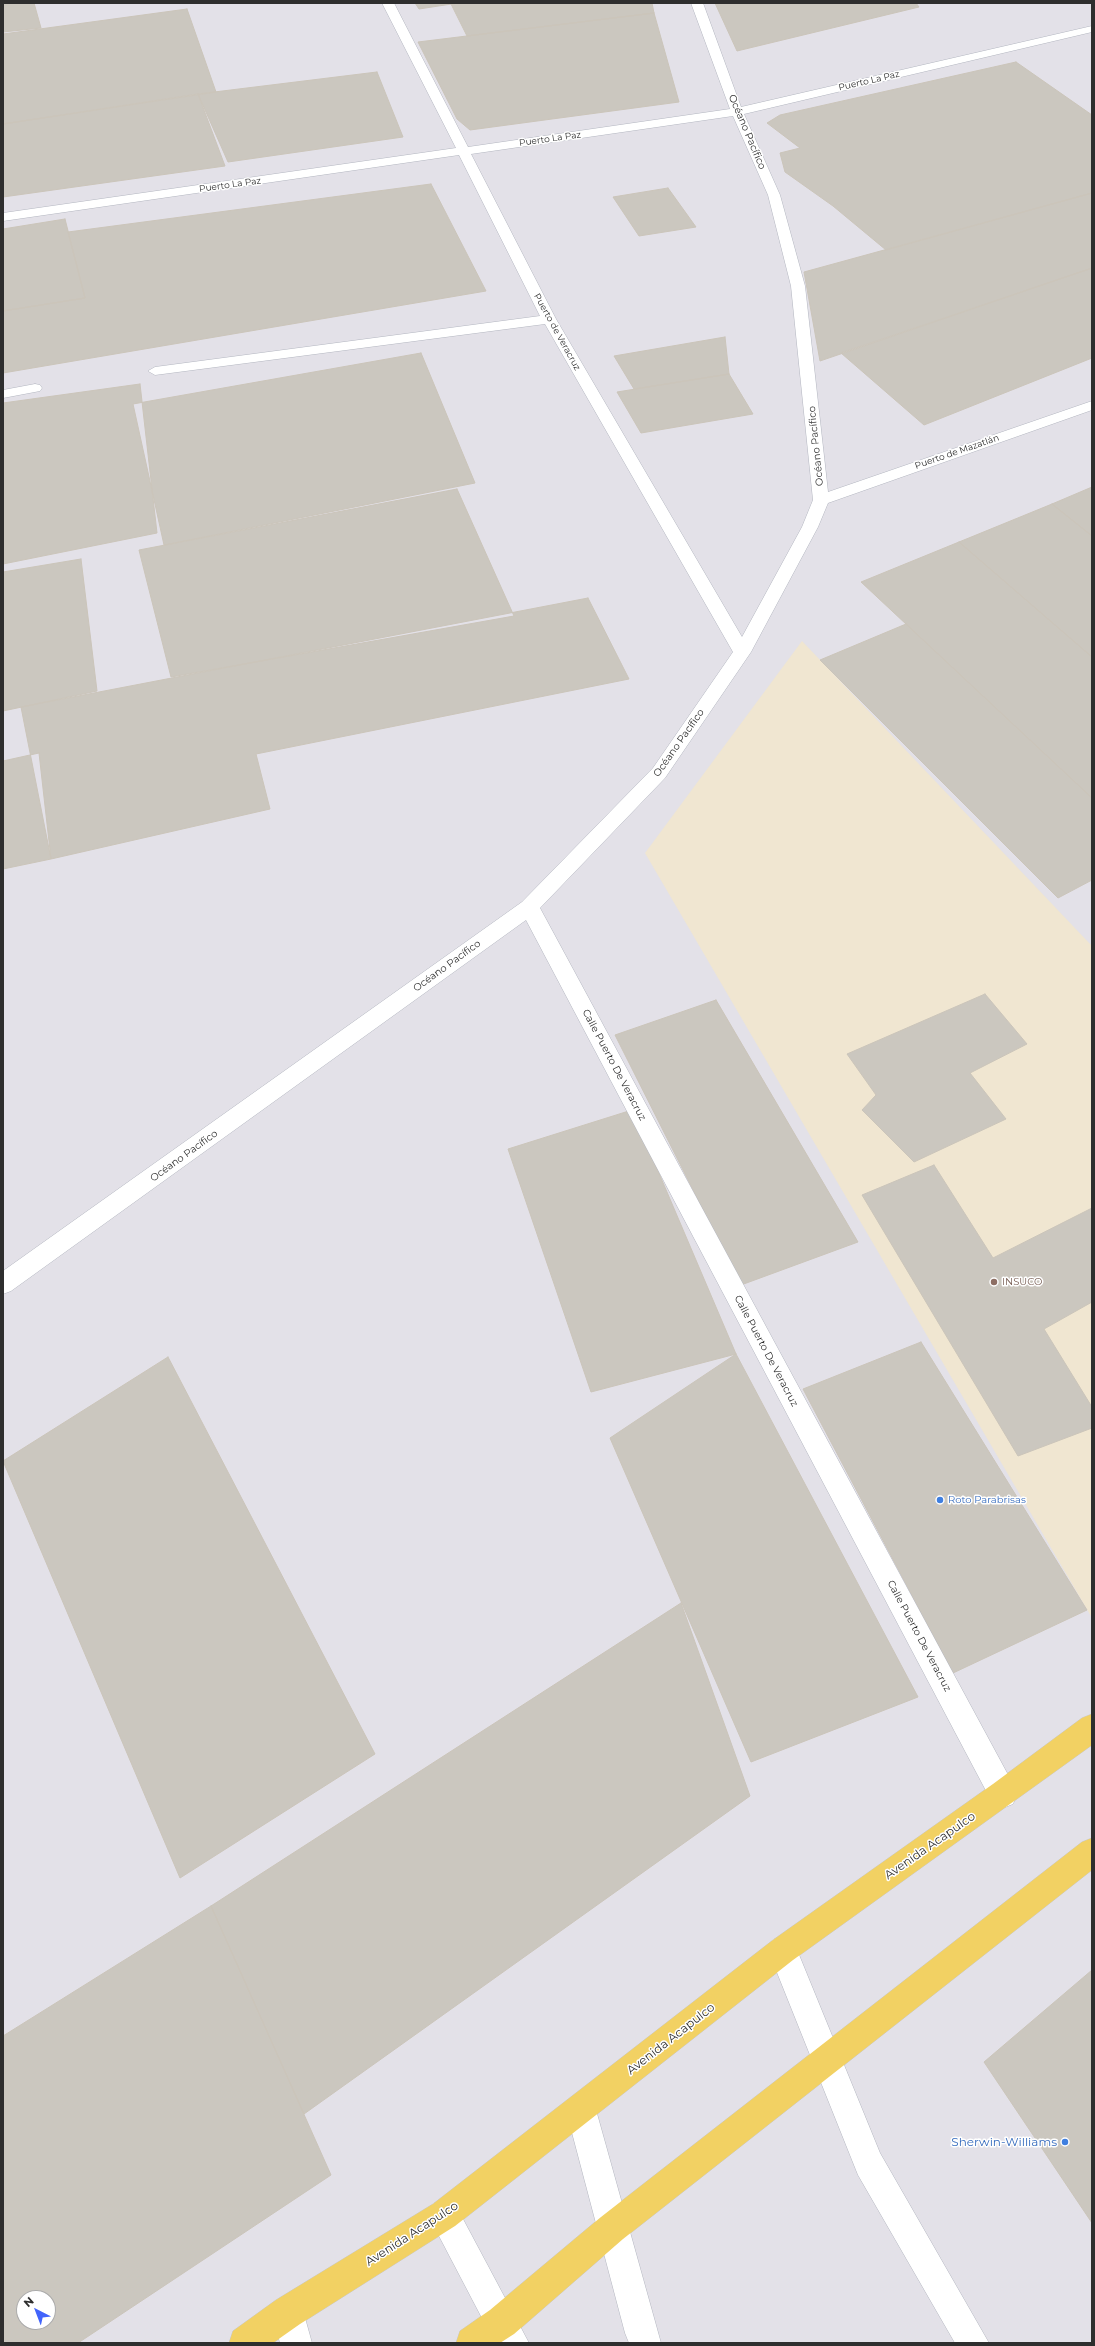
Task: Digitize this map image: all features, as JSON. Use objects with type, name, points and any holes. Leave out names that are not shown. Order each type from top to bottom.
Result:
[{"type":"main road","name":"Avenida Acapulco","points":[[245,2343],[288,2312],[444,2215],[581,2110],[783,1950],[1003,1794],[1092,1728]]},
{"type":"main road","points":[[472,2343],[507,2333],[612,2228],[1092,1852]]},
{"type":"street","name":"Puerto de Veracruz","points":[[388,3],[549,319],[742,652]]},
{"type":"street","name":"Océano Pacífico","points":[[3,1284],[529,907],[660,773],[742,652],[810,527],[821,500],[798,286],[774,195],[737,112],[697,3]]},
{"type":"street","name":"Puerto La Paz","points":[[3,217],[737,112],[1092,29]]},
{"type":"street","points":[[156,371],[549,319]]},
{"type":"street","points":[[3,394],[35,388]]},
{"type":"street","name":"Puerto de Mazatlán","points":[[821,500],[1092,404]]},
{"type":"street","name":"Calle Puerto De Veracruz","points":[[529,907],[1003,1794]]},
{"type":"street","points":[[783,1950],[869,2164],[973,2343]]},
{"type":"street","points":[[581,2110],[612,2228],[645,2343]]},
{"type":"street","points":[[444,2215],[507,2333]]},
{"type":"street","points":[[288,2312],[296,2343]]},
{"type":"shaded area","points":[[3,3],[1092,3],[1092,2343],[3,2343]]},
{"type":"shaded area","name":"INSUCO","points":[[802,641],[1092,946],[1092,1618],[645,853]]},
{"type":"building","points":[[3,3],[34,3],[41,28],[3,32]]},
{"type":"building","points":[[415,3],[458,3],[419,9]]},
{"type":"building","points":[[652,3],[654,13],[467,36],[451,4]]},
{"type":"building","points":[[715,3],[916,3],[919,7],[737,51]]},
{"type":"building","points":[[187,9],[216,92],[3,124],[3,34]]},
{"type":"building","points":[[654,13],[679,102],[470,130],[457,119],[418,42]]},
{"type":"building","points":[[1016,62],[1092,115],[1092,193],[886,250],[833,206],[785,172],[780,153],[800,148],[767,123],[780,115]]},
{"type":"building","points":[[377,72],[403,137],[228,162],[198,94]]},
{"type":"building","points":[[198,94],[225,166],[3,197],[3,124]]},
{"type":"building","points":[[431,184],[486,291],[3,373],[3,311],[85,298],[68,232]]},
{"type":"building","points":[[668,188],[696,227],[639,236],[613,197]]},
{"type":"building","points":[[1092,193],[1092,268],[820,361],[804,272]]},
{"type":"building","points":[[65,219],[85,298],[3,311],[3,229]]},
{"type":"building","points":[[1092,268],[1092,358],[924,425],[841,353]]},
{"type":"building","points":[[725,337],[729,374],[634,389],[614,356]]},
{"type":"building","points":[[421,353],[475,483],[164,545],[133,404]]},
{"type":"building","points":[[729,374],[753,414],[641,433],[617,392]]},
{"type":"building","points":[[140,384],[157,533],[3,564],[3,403]]},
{"type":"building","points":[[1092,487],[1092,536],[1052,504]]},
{"type":"building","points":[[457,489],[514,616],[171,677],[139,550]]},
{"type":"building","points":[[1052,504],[1092,536],[1092,657],[959,542]]},
{"type":"building","points":[[959,542],[1092,657],[1092,798],[861,582]]},
{"type":"building","points":[[81,559],[97,691],[3,711],[3,572]]},
{"type":"building","points":[[588,598],[629,679],[256,754],[270,809],[51,859],[21,707]]},
{"type":"building","points":[[906,624],[1092,798],[1092,880],[1058,898],[820,660]]},
{"type":"building","points":[[39,753],[51,859],[3,869],[3,761]]},
{"type":"building","points":[[985,994],[1027,1044],[970,1073],[1006,1119],[914,1162],[862,1110],[876,1095],[847,1054]]},
{"type":"building","points":[[716,1000],[858,1242],[741,1285],[615,1035]]},
{"type":"building","points":[[632,1110],[736,1354],[591,1392],[508,1149]]},
{"type":"building","points":[[934,1165],[993,1258],[1092,1208],[1092,1302],[1044,1329],[1092,1407],[1092,1428],[1018,1456],[862,1195]]},
{"type":"building","name":"Roto Parabrisas","points":[[921,1342],[1087,1610],[953,1673],[803,1389]]},
{"type":"building","points":[[736,1354],[918,1697],[751,1762],[610,1438]]},
{"type":"building","points":[[168,1357],[375,1754],[180,1878],[3,1461]]},
{"type":"building","points":[[681,1603],[750,1796],[304,2114],[211,1906]]},
{"type":"building","points":[[211,1906],[331,2175],[78,2343],[3,2343],[3,2036]]},
{"type":"building","name":"Sherwin-Williams","points":[[1092,1970],[1092,2223],[984,2062]]},
{"type":"place","name":"INSUCO","points":[[994,1282]]},
{"type":"place","name":"Roto Parabrisas","points":[[940,1500]]},
{"type":"place","name":"Sherwin-Williams","points":[[1065,2142]]}]
